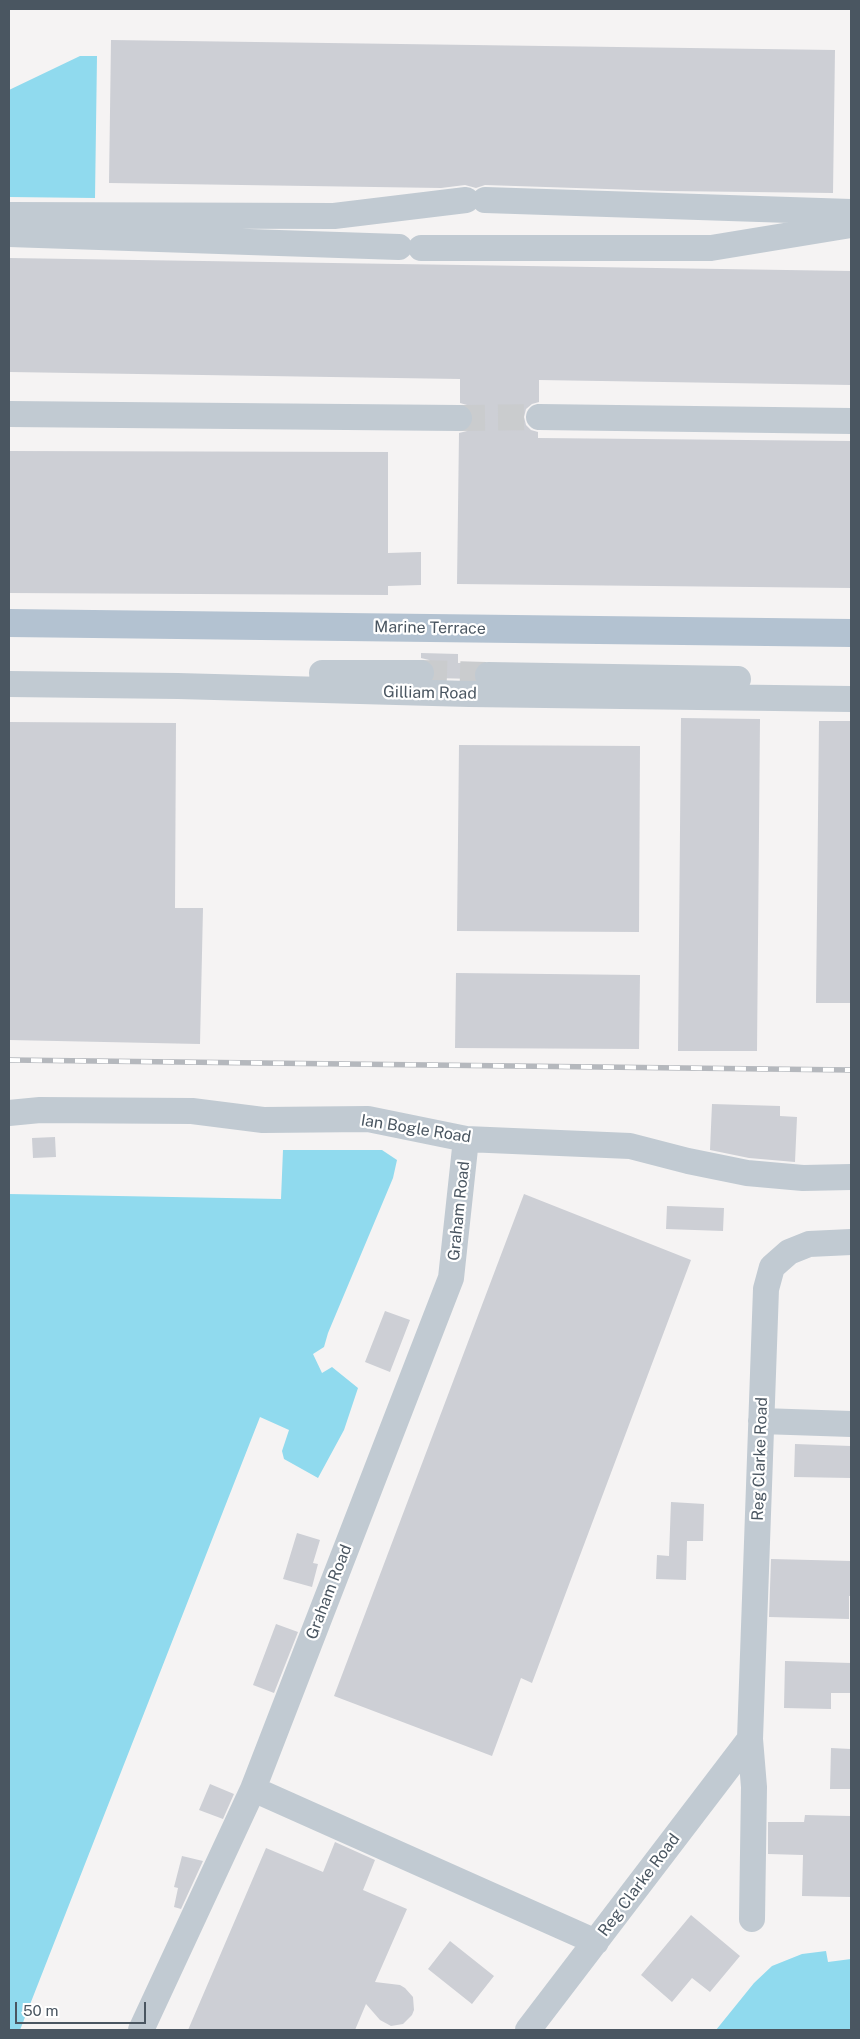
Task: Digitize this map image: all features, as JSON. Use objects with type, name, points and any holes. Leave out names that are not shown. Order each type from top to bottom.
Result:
[{"type":"main road","name":"Marine Terrace","points":[[9,623],[851,633]]},
{"type":"street","points":[[9,214],[334,216],[475,200],[851,212]]},
{"type":"street","points":[[9,234],[410,248],[711,248],[851,225]]},
{"type":"street","points":[[9,414],[460,418]]},
{"type":"street","points":[[539,417],[851,421]]},
{"type":"street","points":[[178,686],[296,672],[421,673]]},
{"type":"street","points":[[488,675],[851,682]]},
{"type":"street","name":"Gilliam Road","points":[[9,684],[178,686],[469,694],[851,699]]},
{"type":"street","name":"Ian Bogle Road","points":[[9,1113],[40,1110],[192,1111],[263,1120],[368,1119],[466,1139],[630,1146],[688,1161],[747,1173],[804,1178],[851,1177]]},
{"type":"street","name":"Graham Road","points":[[141,2030],[252,1789],[451,1278],[466,1139]]},
{"type":"street","name":"Reg Clarke Road","points":[[752,1919],[754,1787],[750,1739],[766,1290],[772,1268],[789,1252],[809,1244],[851,1242]]},
{"type":"street","points":[[761,1422],[851,1424]]},
{"type":"street","name":"Reg Clarke Road","points":[[528,2030],[750,1739]]},
{"type":"street","points":[[252,1789],[596,1942]]},
{"type":"water","points":[[80,56],[97,56],[95,198],[9,197],[9,90]]},
{"type":"water","points":[[283,1150],[382,1150],[397,1160],[393,1178],[328,1333],[324,1347],[313,1354],[322,1373],[332,1367],[358,1388],[344,1430],[318,1478],[284,1459],[282,1451],[289,1430],[260,1417],[20,2030],[9,2030],[9,1194],[281,1199]]},
{"type":"water","points":[[826,1951],[828,1962],[851,1959],[851,2030],[716,2030],[754,1983],[772,1966],[802,1954]]},
{"type":"building","points":[[111,40],[835,50],[833,193],[667,191],[485,185],[476,188],[465,185],[441,188],[109,183]]},
{"type":"building","points":[[9,258],[851,271],[851,385],[539,380],[539,402],[532,404],[526,409],[524,417],[526,425],[531,430],[538,432],[538,438],[851,441],[851,588],[457,584],[459,433],[467,431],[472,426],[474,419],[472,410],[467,405],[460,403],[460,379],[9,372]]},
{"type":"building","points":[[9,451],[388,452],[388,553],[421,552],[421,585],[388,586],[388,595],[9,593]]},
{"type":"building","points":[[421,653],[458,654],[458,663],[479,663],[475,668],[474,679],[435,678],[434,666],[429,660],[421,658]]},
{"type":"building","points":[[681,718],[760,719],[757,1051],[678,1051]]},
{"type":"building","points":[[819,721],[851,721],[851,1003],[816,1003]]},
{"type":"building","points":[[9,722],[176,723],[175,908],[203,908],[200,1044],[9,1040]]},
{"type":"building","points":[[459,745],[640,746],[639,932],[457,931]]},
{"type":"building","points":[[456,973],[640,975],[639,1049],[455,1048]]},
{"type":"building","points":[[712,1104],[780,1106],[780,1116],[797,1117],[795,1162],[749,1158],[710,1150]]},
{"type":"building","points":[[55,1137],[56,1157],[33,1158],[32,1138]]},
{"type":"building","points":[[524,1194],[691,1260],[532,1683],[521,1678],[492,1756],[334,1696]]},
{"type":"building","points":[[667,1206],[724,1208],[723,1231],[666,1229]]},
{"type":"building","points":[[385,1311],[410,1320],[390,1372],[365,1362]]},
{"type":"building","points":[[795,1444],[851,1446],[851,1478],[794,1477]]},
{"type":"building","points":[[671,1502],[704,1504],[703,1541],[687,1541],[686,1580],[656,1579],[657,1555],[669,1556]]},
{"type":"building","points":[[297,1533],[320,1540],[313,1563],[318,1564],[312,1587],[283,1579]]},
{"type":"building","points":[[771,1559],[851,1561],[849,1619],[769,1617]]},
{"type":"building","points":[[276,1624],[298,1632],[274,1693],[253,1685]]},
{"type":"building","points":[[785,1661],[851,1663],[851,1693],[831,1693],[831,1709],[784,1708]]},
{"type":"building","points":[[831,1748],[851,1749],[851,1789],[830,1789]]},
{"type":"building","points":[[210,1784],[234,1794],[223,1819],[199,1810]]},
{"type":"building","points":[[805,1815],[851,1816],[851,1897],[802,1896],[803,1855],[768,1854],[768,1822],[804,1822]]},
{"type":"building","points":[[335,1842],[375,1860],[363,1890],[407,1909],[375,1982],[400,1985],[405,1988],[413,1997],[414,2010],[412,2015],[403,2024],[391,2026],[380,2020],[366,2004],[355,2030],[188,2030],[266,1848],[323,1872]]},
{"type":"building","points":[[182,1856],[203,1861],[181,1909],[174,1907],[178,1888],[174,1887]]},
{"type":"building","points":[[691,1915],[740,1956],[710,1992],[692,1978],[672,2002],[641,1975]]},
{"type":"building","points":[[450,1941],[494,1976],[472,2004],[428,1969]]},
{"type":"tunnel","points":[[459,418],[539,417]]},
{"type":"tunnel","points":[[421,673],[488,675]]},
{"type":"railway","points":[[9,1060],[851,1070]]}]
